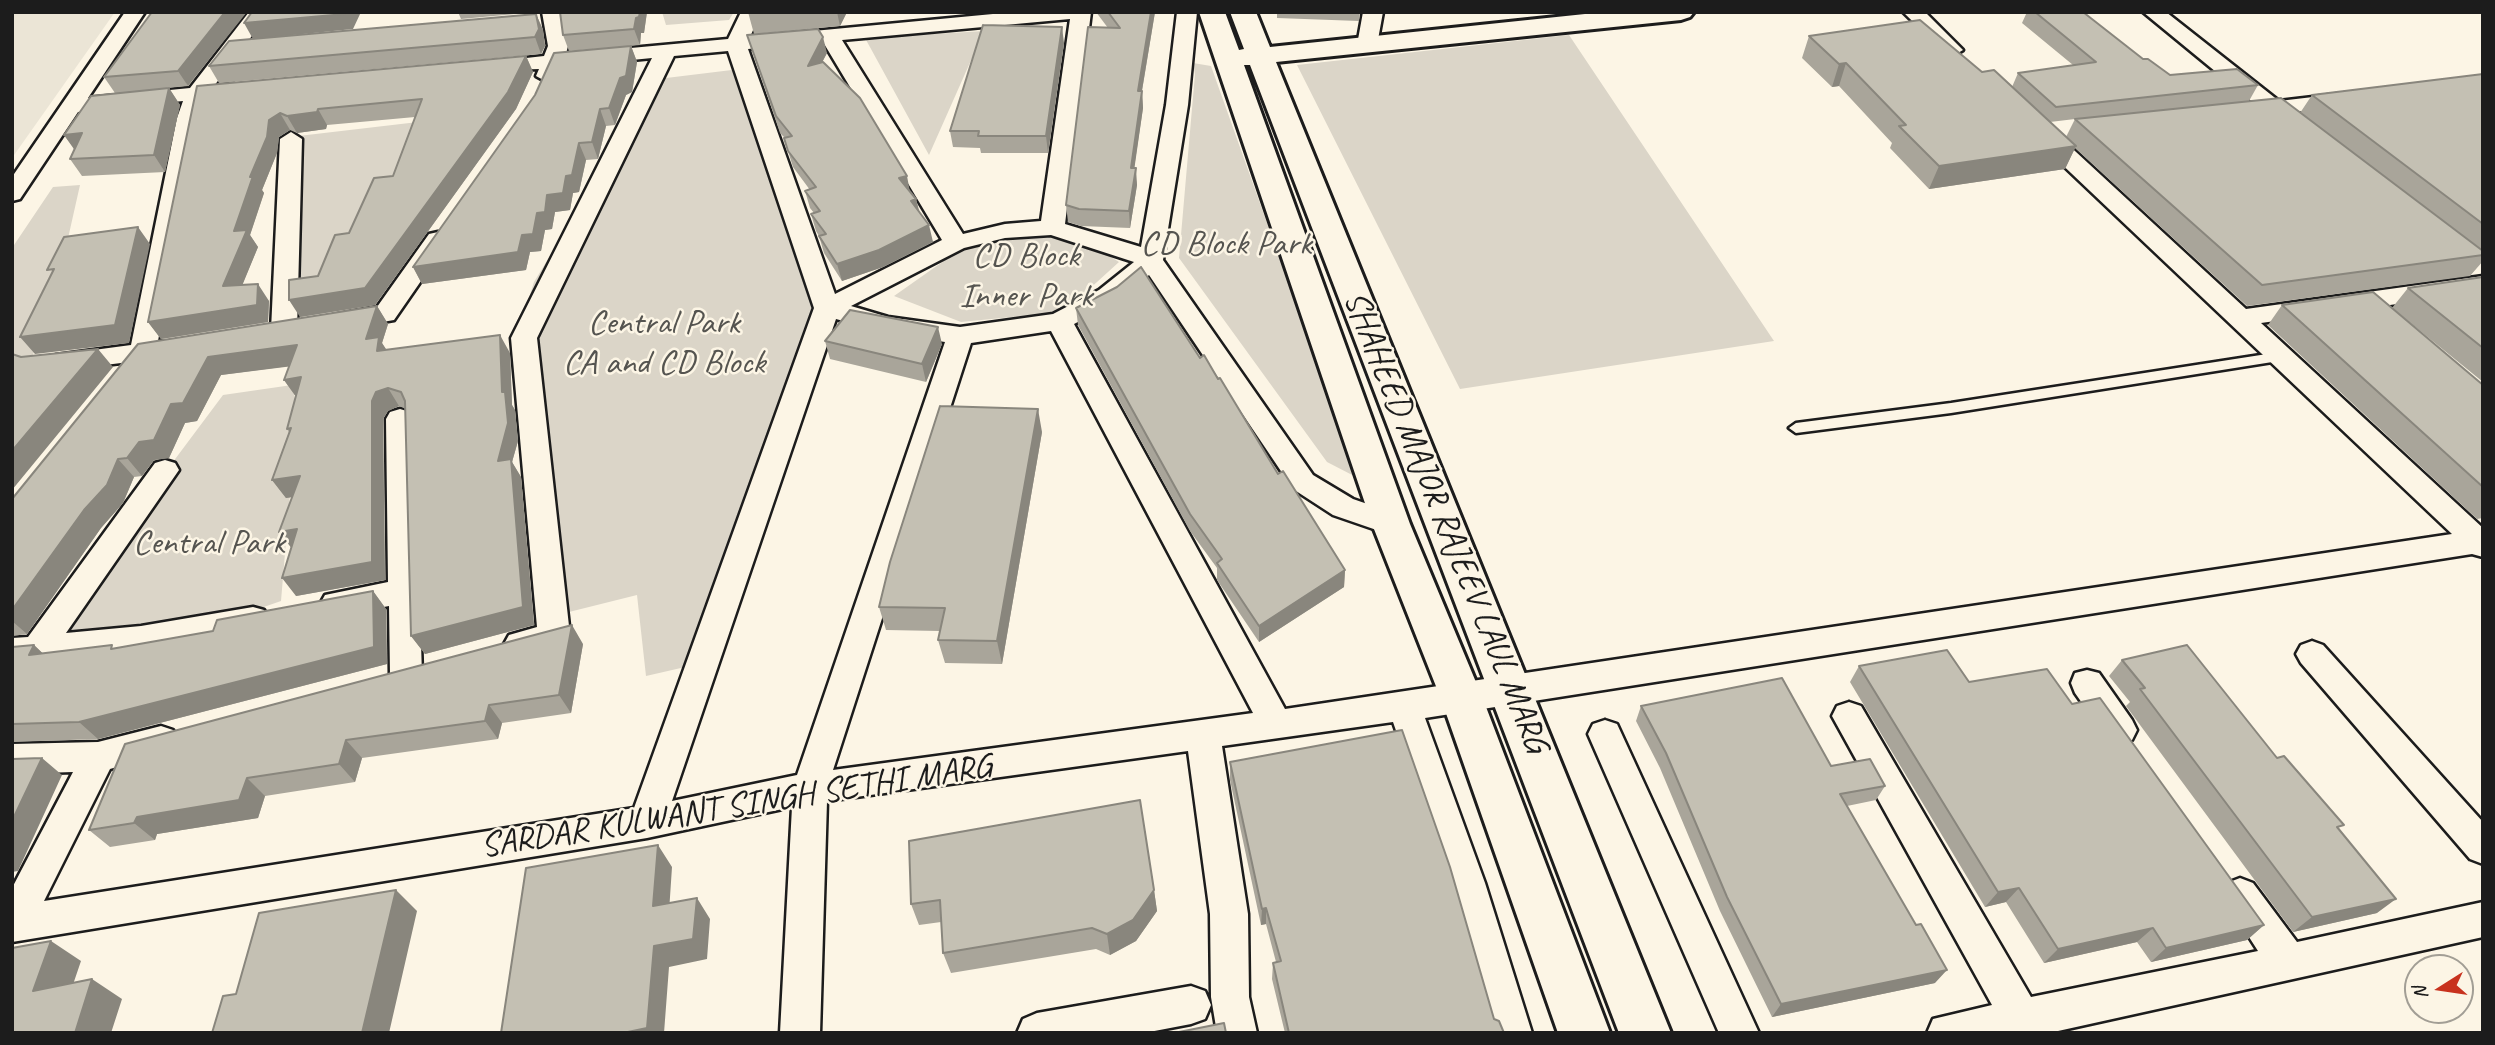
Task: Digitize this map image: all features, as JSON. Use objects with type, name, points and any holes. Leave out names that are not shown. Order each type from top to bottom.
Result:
[{"type":"street","points":[[12,194],[135,12]]},
{"type":"street","points":[[117,385],[143,353],[188,118],[197,93],[260,12]]},
{"type":"street","points":[[647,822],[827,308],[736,44],[751,12]]},
{"type":"street","points":[[839,35],[859,12]]},
{"type":"street","points":[[471,68],[1081,12],[1052,228]]},
{"type":"street","points":[[827,308],[887,325],[960,335],[1059,321],[1108,296],[1151,260],[1177,105],[1187,12]]},
{"type":"street","name":"SHAHEED MAJOR RAJEEV LAUL MARG","points":[[1212,12],[1244,58],[1512,690],[1645,1033]]},
{"type":"street","name":"SHAHEED MAJOR RAJEEV LAUL MARG","points":[[1243,12],[1244,58],[1391,524],[1462,699],[1584,1033]]},
{"type":"street","points":[[1367,45],[1373,12]]},
{"type":"street","points":[[1913,12],[1972,68]]},
{"type":"street","points":[[2153,12],[2305,132]]},
{"type":"street","points":[[1244,58],[1664,13]]},
{"type":"street","points":[[527,22],[553,16],[558,46],[535,99]]},
{"type":"street","points":[[839,35],[956,243]]},
{"type":"street","points":[[229,50],[256,48]]},
{"type":"street","points":[[487,653],[554,635],[524,338],[666,51]]},
{"type":"street","points":[[72,106],[252,88]]},
{"type":"street","points":[[2247,110],[2369,96]]},
{"type":"street","points":[[2021,114],[2481,543]]},
{"type":"street","points":[[2040,132],[2068,129]]},
{"type":"street","points":[[291,139],[293,329],[385,314],[449,223]]},
{"type":"street","points":[[827,308],[956,243],[1004,231],[1052,228],[1117,246],[1151,260],[1303,482],[1343,507],[1391,524]]},
{"type":"street","points":[[2240,318],[2365,301],[2479,272]]},
{"type":"street","points":[[2365,301],[2394,326]]},
{"type":"street","points":[[1059,321],[1277,726]]},
{"type":"street","points":[[800,1033],[810,789],[960,335]]},
{"type":"street","points":[[37,364],[143,353],[194,344]]},
{"type":"street","points":[[400,419],[406,675]]},
{"type":"street","points":[[25,649],[165,470]]},
{"type":"street","name":"SARDAR KULWANT SINGH SETHI MARG","points":[[13,924],[647,822],[810,789],[1462,699],[2481,543]]},
{"type":"street","points":[[25,649],[74,647],[141,639],[404,591]]},
{"type":"street","points":[[2312,654],[2483,848]]},
{"type":"street","points":[[2087,683],[2143,761]]},
{"type":"street","points":[[1404,707],[1467,883],[1512,1033]]},
{"type":"street","points":[[1849,716],[2022,1018]]},
{"type":"street","points":[[12,759],[98,757],[192,732]]},
{"type":"street","points":[[1605,734],[1739,1033]]},
{"type":"street","points":[[1203,736],[1229,914],[1230,997],[1237,1033]]},
{"type":"street","points":[[13,924],[98,757]]},
{"type":"street","points":[[2224,873],[2289,962]]},
{"type":"street","points":[[1947,1033],[2483,919]]},
{"type":"street","points":[[1039,1032],[1191,1005]]},
{"type":"lane","points":[[1796,428],[1951,408],[2280,357]]},
{"type":"lane","points":[[1191,1005],[1230,997]]},
{"type":"shaded area","points":[[12,12],[115,12],[12,158]]},
{"type":"green space","points":[[662,12],[734,12],[729,20],[666,25]]},
{"type":"green space","points":[[984,31],[929,155],[865,38]]},
{"type":"green space","points":[[1569,35],[1774,341],[1460,389],[1297,65]]},
{"type":"green space","name":"CD Block Park","points":[[1193,63],[1211,66],[1358,478],[1327,462],[1179,258],[1195,74]]},
{"type":"green space","name":"Central Park CA and CD Block","points":[[740,69],[832,308],[694,665],[646,676],[637,595],[557,615],[515,342],[534,282],[658,79]]},
{"type":"green space","points":[[435,120],[327,277],[276,284],[275,200],[290,137]]},
{"type":"green space","points":[[80,185],[51,314],[27,368],[12,387],[12,248],[53,187]]},
{"type":"green space","name":"CD Block Inner Park","points":[[1045,236],[1098,249],[1119,262],[1086,292],[1053,313],[961,322],[894,296],[965,246]]},
{"type":"green space","name":"Central Park","points":[[292,385],[297,410],[281,601],[212,625],[48,642],[149,494],[223,395]]},
{"type":"building","points":[[152,12],[225,12],[178,71],[104,77]]},
{"type":"building","points":[[252,12],[346,12],[244,23]]},
{"type":"building","points":[[560,12],[640,12],[634,29],[563,35]]},
{"type":"building","points":[[1108,12],[1151,12],[1138,91],[1142,91],[1131,168],[1136,168],[1129,211],[1079,209],[1066,205],[1088,27],[1120,28]]},
{"type":"building","points":[[2035,12],[2083,12],[2143,59],[2148,59],[2170,75],[2237,69],[2258,85],[2056,107],[2018,73],[2096,62]]},
{"type":"building","points":[[536,14],[539,29],[535,37],[209,66],[229,41]]},
{"type":"building","points":[[1920,20],[1982,72],[1994,70],[2076,146],[1939,166],[1899,126],[1906,125],[1846,63],[1839,64],[1809,36]]},
{"type":"building","points":[[983,25],[1062,27],[1046,136],[978,136],[979,131],[950,131]]},
{"type":"building","points":[[818,29],[823,37],[808,66],[823,62],[860,98],[907,176],[899,178],[916,199],[911,201],[929,225],[879,250],[837,264],[819,236],[826,234],[811,214],[820,211],[805,191],[816,187],[788,151],[784,138],[792,136],[776,116],[747,35]]},
{"type":"building","points":[[631,46],[626,76],[620,78],[609,108],[600,109],[592,142],[579,143],[572,175],[566,176],[563,193],[547,195],[545,212],[537,213],[533,234],[522,235],[518,252],[413,267],[535,95],[554,53]]},
{"type":"building","points":[[526,56],[508,92],[365,288],[289,300],[289,280],[318,276],[335,235],[349,233],[374,178],[393,176],[422,99],[318,109],[317,112],[287,116],[280,113],[269,120],[267,137],[250,177],[253,176],[234,231],[247,230],[223,286],[258,284],[257,305],[148,322],[197,86]]},
{"type":"building","points":[[2483,74],[2483,224],[2312,95]]},
{"type":"building","points":[[169,88],[154,155],[70,159],[82,133],[64,135],[91,96]]},
{"type":"building","points":[[2281,98],[2483,251],[2483,255],[2262,285],[2075,119]]},
{"type":"building","points":[[138,227],[115,325],[20,337],[54,269],[47,270],[64,237]]},
{"type":"building","points":[[1141,267],[1200,358],[1204,355],[1218,379],[1220,378],[1278,474],[1283,471],[1345,570],[1259,626],[1217,563],[1222,559],[1190,514],[1076,308],[1117,287]]},
{"type":"building","points":[[2483,277],[2483,348],[2408,288]]},
{"type":"building","points":[[2373,292],[2483,385],[2483,487],[2282,305]]},
{"type":"building","points":[[377,306],[366,339],[379,337],[377,351],[500,335],[502,392],[505,392],[508,423],[498,461],[511,459],[523,607],[411,636],[405,401],[401,392],[388,388],[376,392],[372,401],[372,562],[282,578],[297,529],[279,532],[300,476],[272,480],[291,428],[287,429],[301,377],[284,380],[297,345],[208,357],[183,403],[171,404],[154,440],[139,442],[127,458],[118,459],[107,485],[84,510],[12,610],[12,499],[138,344]]},
{"type":"building","points":[[850,310],[938,327],[922,364],[825,341]]},
{"type":"building","points":[[98,349],[12,451],[12,354],[21,357]]},
{"type":"building","points":[[940,406],[1038,409],[997,641],[938,640],[945,608],[879,607],[890,562]]},
{"type":"building","points":[[373,591],[374,647],[79,722],[12,724],[12,647],[34,645],[29,655],[112,645],[111,649],[213,631],[217,620]]},
{"type":"building","points":[[572,625],[559,695],[489,705],[485,721],[346,740],[339,764],[247,778],[239,800],[137,817],[134,823],[89,830],[125,744]]},
{"type":"building","points":[[2187,645],[2277,758],[2284,756],[2344,825],[2337,827],[2396,899],[2312,917],[2140,689],[2145,688],[2122,660]]},
{"type":"building","points":[[1947,650],[1969,682],[2047,669],[2072,704],[2100,698],[2264,925],[2166,948],[2153,928],[2058,949],[2019,888],[1998,892],[1859,666]]},
{"type":"building","points":[[1782,678],[1831,766],[1870,759],[1885,786],[1840,794],[1916,925],[1921,924],[1947,970],[1781,1004],[1727,897],[1666,753],[1641,706]]},
{"type":"building","points":[[1402,730],[1450,867],[1494,1019],[1499,1021],[1504,1033],[1289,1033],[1273,963],[1281,961],[1266,908],[1262,909],[1230,762]]},
{"type":"building","points":[[42,758],[12,821],[12,759]]},
{"type":"building","points":[[1140,800],[1154,890],[1133,920],[1107,934],[1092,928],[943,953],[940,900],[911,904],[909,841]]},
{"type":"building","points":[[658,845],[653,906],[697,898],[693,939],[654,946],[647,1028],[623,1033],[501,1033],[526,868]]},
{"type":"building","points":[[396,890],[362,1033],[212,1033],[223,996],[236,994],[259,913]]},
{"type":"building","points":[[51,941],[33,991],[92,979],[75,1033],[12,1033],[12,948]]},
{"type":"building","points":[[1224,1023],[1226,1033],[1174,1033]]}]
